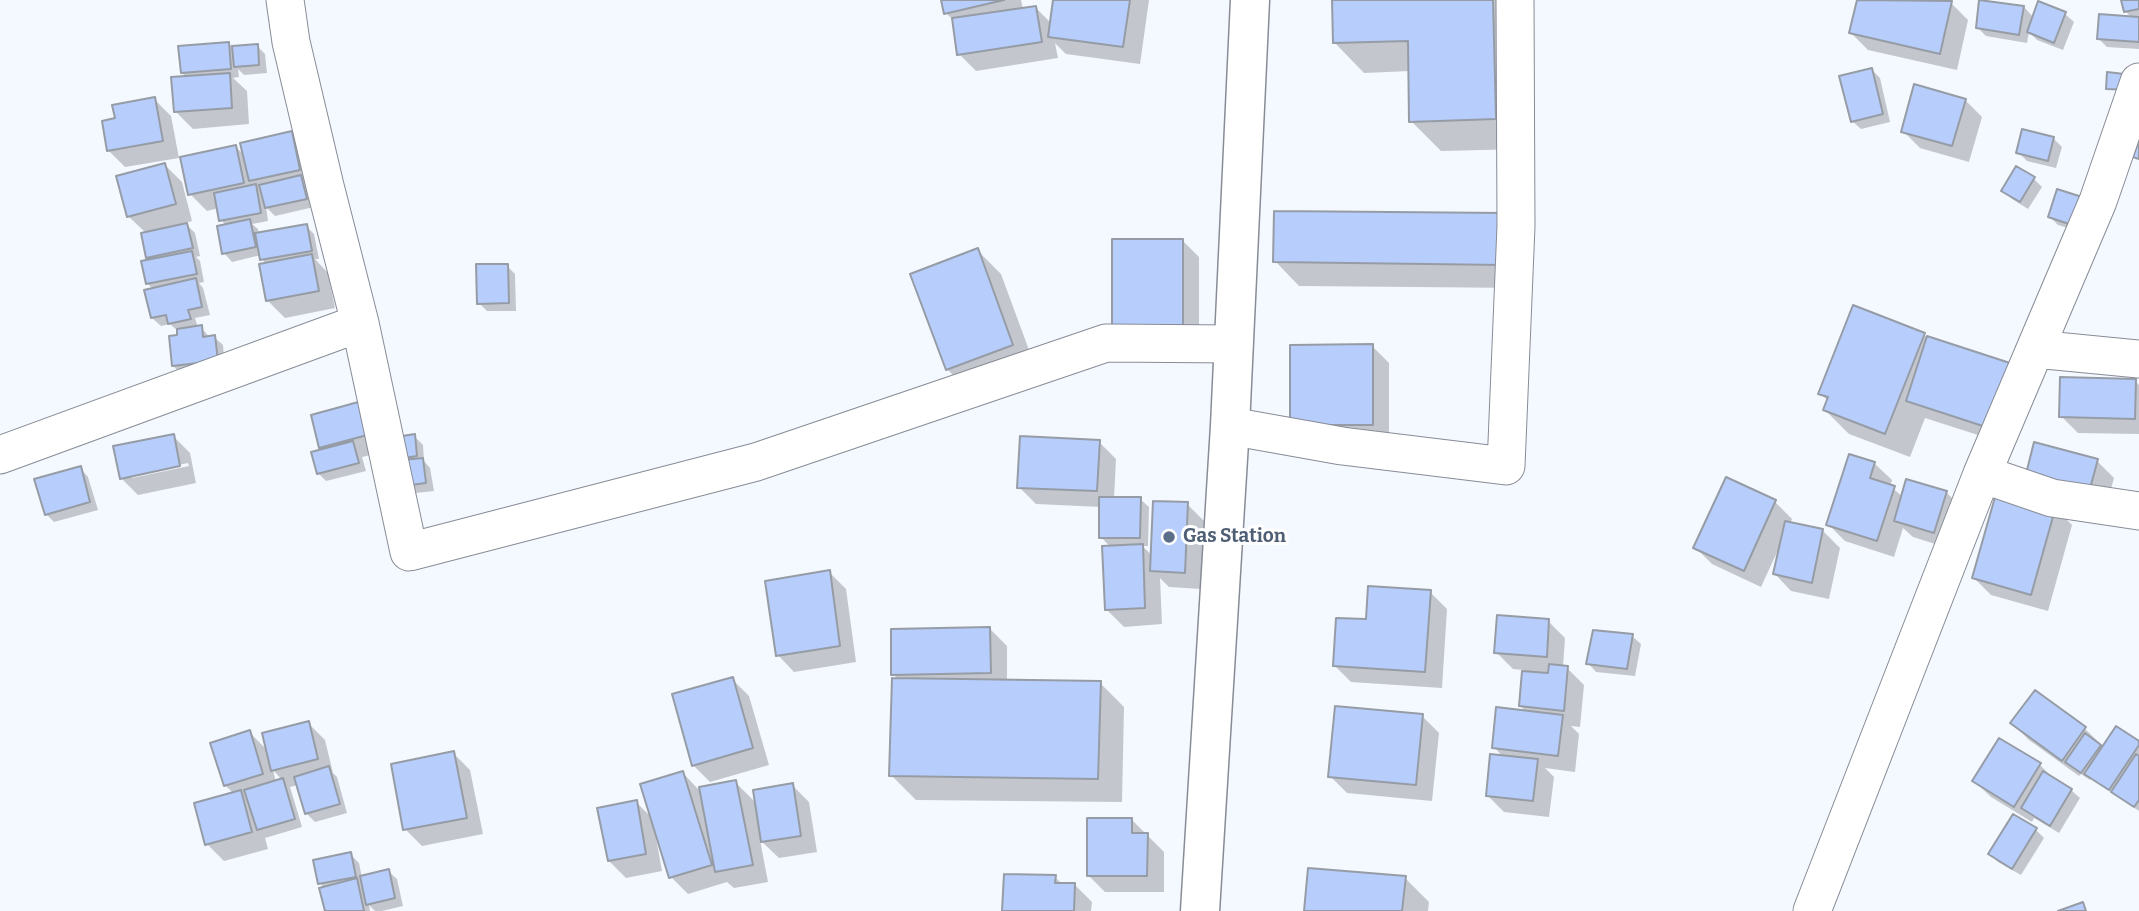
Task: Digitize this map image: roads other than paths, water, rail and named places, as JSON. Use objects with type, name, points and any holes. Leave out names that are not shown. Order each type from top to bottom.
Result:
[{"type":"street","points":[[285,0],[291,42],[360,323],[409,552],[756,462],[1105,342],[1234,344]]},
{"type":"street","points":[[1200,911],[1230,426],[1251,0]]},
{"type":"street","points":[[1230,426],[1342,446],[1506,466],[1516,226],[1515,0]]},
{"type":"street","points":[[1812,911],[1982,474],[2098,201],[2139,82]]},
{"type":"street","points":[[0,456],[360,323]]},
{"type":"street","points":[[2035,349],[2139,359]]},
{"type":"street","points":[[1982,474],[2052,498],[2139,511]]},
{"type":"place","name":"Gas Station","points":[[1169,537]]}]
